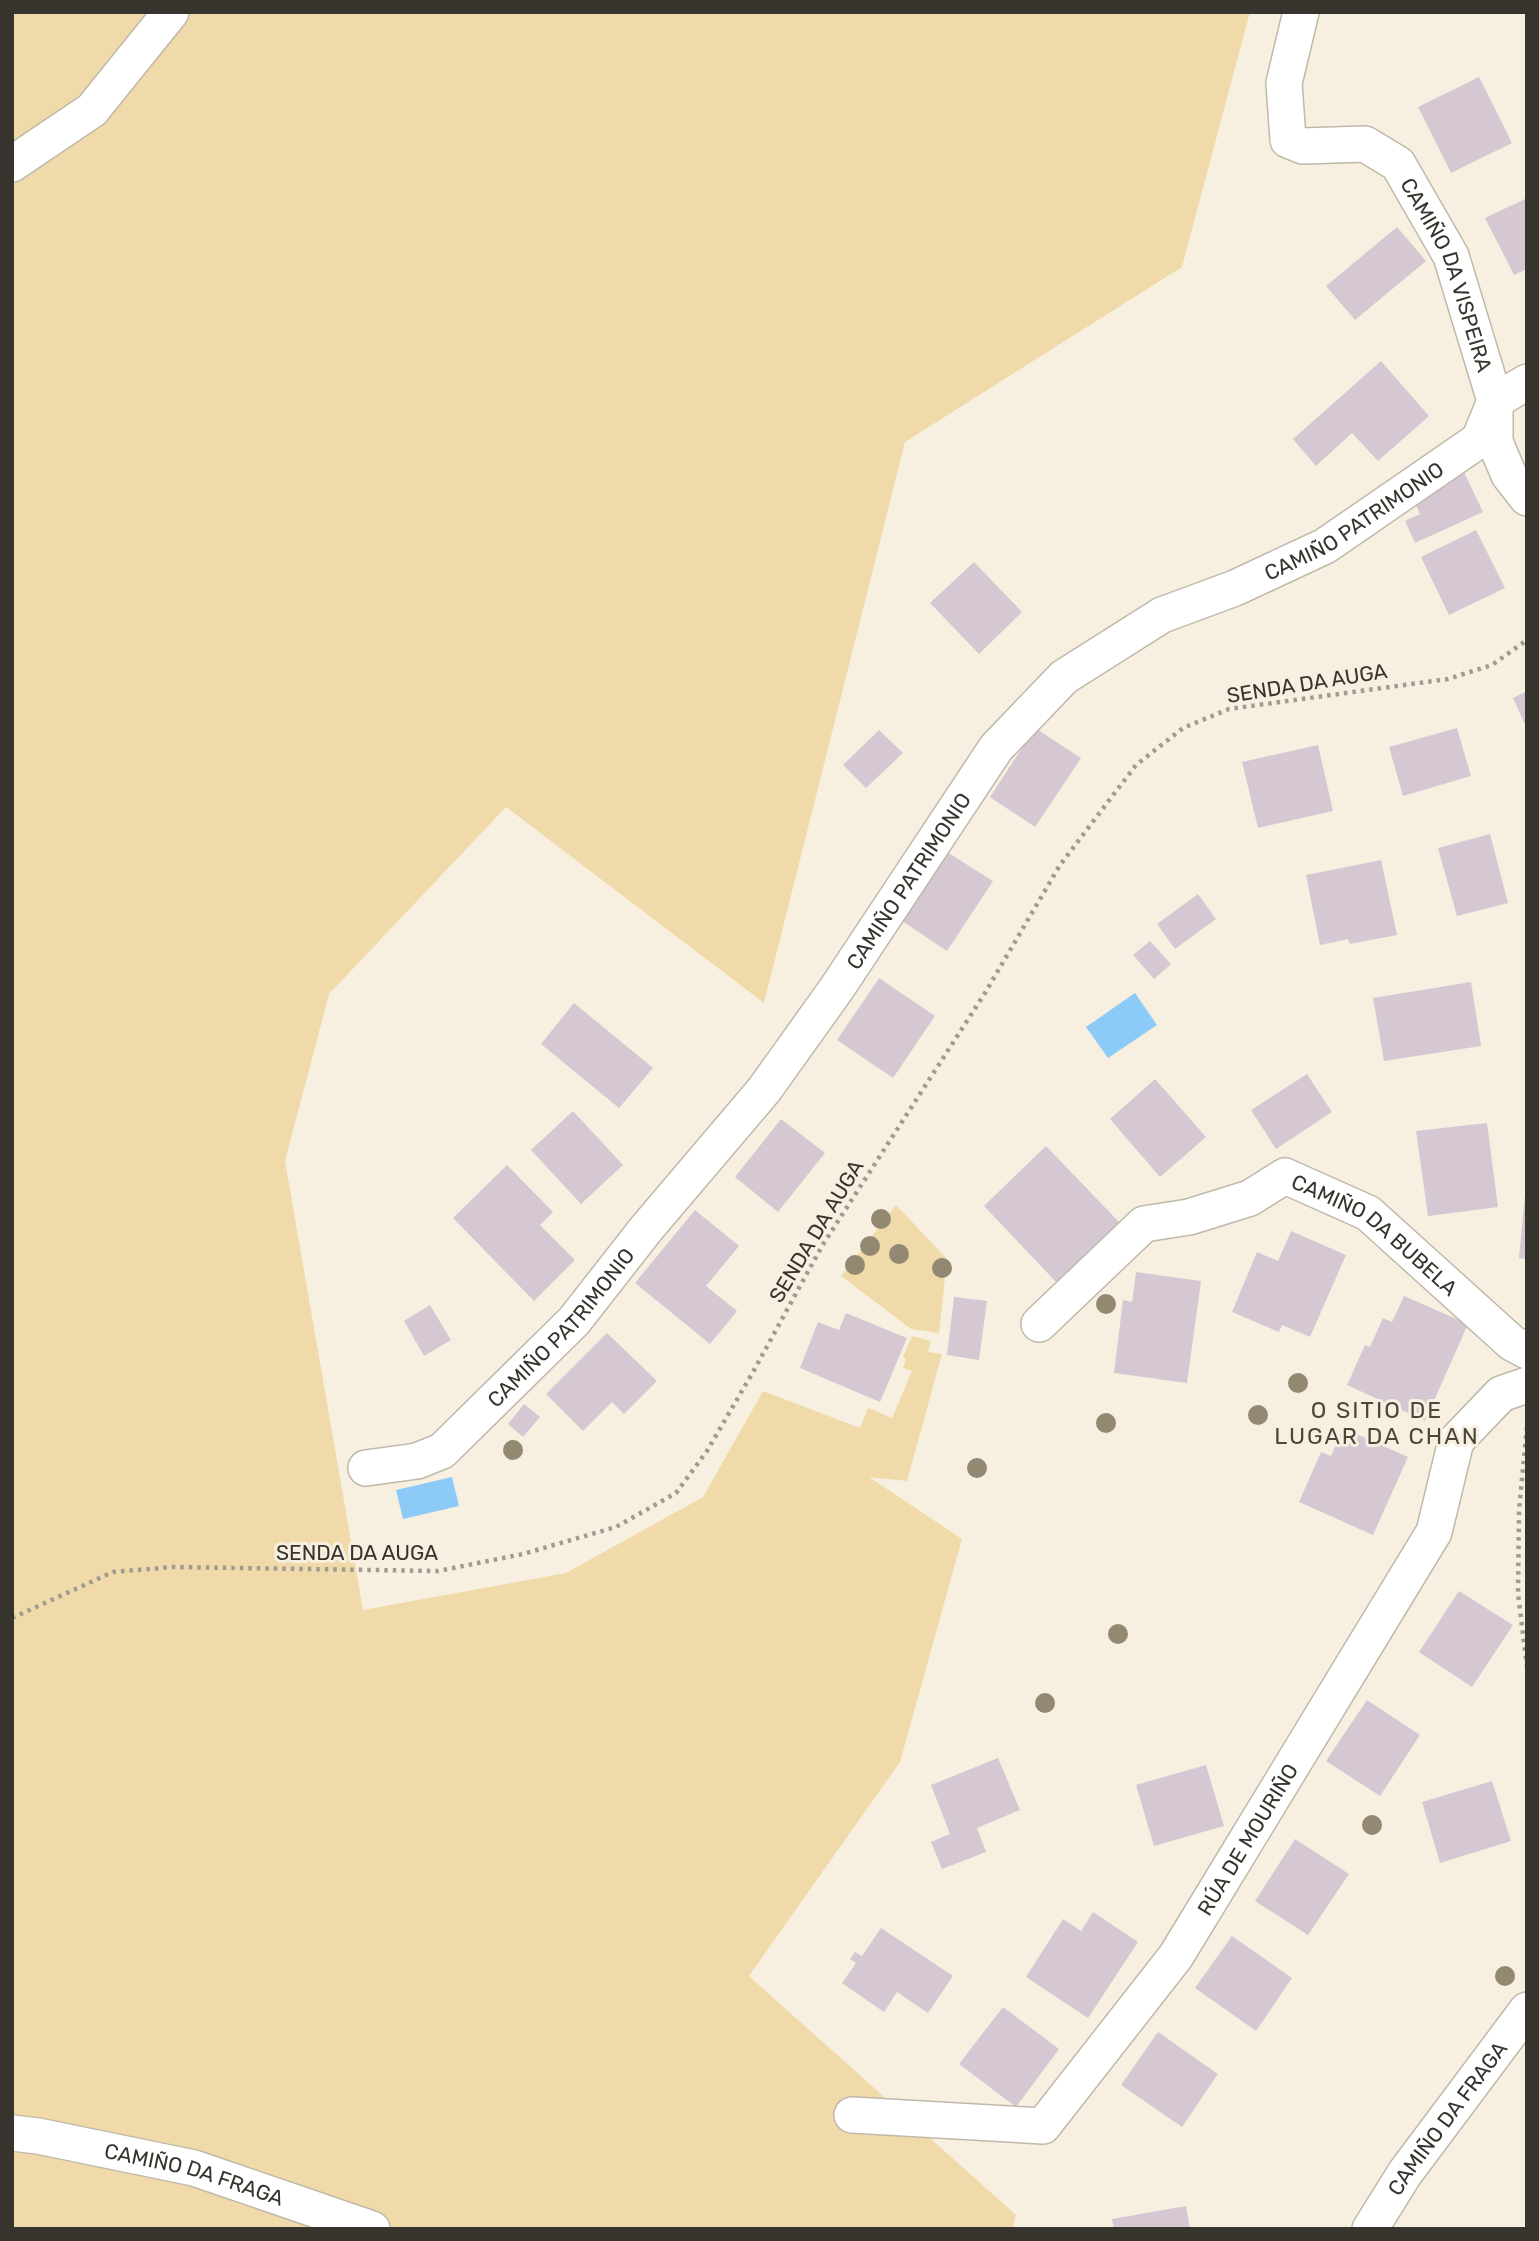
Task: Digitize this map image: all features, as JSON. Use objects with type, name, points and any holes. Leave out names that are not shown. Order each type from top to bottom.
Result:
[{"type":"street","points":[[12,164],[92,110],[171,12]]},
{"type":"street","name":"CAMIÑO DA VISPEIRA","points":[[1301,12],[1284,83],[1288,140],[1303,146],[1365,144],[1398,164],[1451,256],[1494,401],[1495,442],[1509,475],[1527,498]]},
{"type":"street","points":[[1494,401],[1527,382]]},
{"type":"street","name":"CAMIÑO PATRIMONIO","points":[[366,1468],[417,1461],[442,1451],[574,1321],[646,1229],[764,1090],[837,988],[996,748],[1064,677],[1162,615],[1235,588],[1325,546],[1479,440],[1494,401]]},
{"type":"street","name":"CAMIÑO DA BUBELA","points":[[1039,1324],[1144,1224],[1189,1217],[1250,1198],[1285,1176],[1368,1213],[1512,1343],[1527,1351]]},
{"type":"street","name":"RÚA DE MOURIÑO","points":[[852,2115],[1043,2126],[1176,1956],[1428,1543],[1434,1532],[1456,1441],[1501,1394],[1527,1385]]},
{"type":"street","name":"CAMIÑO DA FRAGA","points":[[1370,2229],[1405,2173],[1527,2010]]},
{"type":"street","name":"CAMIÑO DA FRAGA","points":[[12,2133],[194,2168],[372,2229]]},
{"type":"path","name":"SENDA DA AUGA","points":[[12,1618],[113,1572],[172,1567],[438,1570],[511,1557],[616,1527],[676,1493],[706,1451],[753,1372],[822,1246],[978,1004],[1060,865],[1136,765],[1183,728],[1230,709],[1448,678],[1492,665],[1527,640]]},
{"type":"path","points":[[1527,1427],[1519,1510],[1518,1594],[1527,1667]]},
{"type":"shaded area","points":[[12,12],[1250,12],[1182,267],[905,442],[764,1003],[506,807],[329,994],[285,1161],[363,1610],[566,1573],[703,1497],[763,1391],[860,1428],[868,1408],[892,1418],[912,1371],[903,1368],[906,1359],[903,1357],[912,1336],[931,1341],[928,1352],[942,1354],[907,1481],[869,1477],[962,1539],[900,1762],[749,1976],[1016,2215],[1012,2229],[12,2229]]},
{"type":"shaded area","points":[[896,1205],[947,1259],[939,1333],[911,1329],[841,1276]]},
{"type":"water","points":[[1135,993],[1157,1025],[1108,1058],[1086,1027]]},
{"type":"water","points":[[452,1477],[459,1506],[403,1519],[396,1490]]},
{"type":"building","points":[[1479,77],[1512,143],[1451,173],[1418,107]]},
{"type":"building","points":[[1527,198],[1527,269],[1514,275],[1485,218]]},
{"type":"building","points":[[1397,227],[1426,261],[1355,320],[1326,286]]},
{"type":"building","points":[[1381,361],[1429,416],[1378,461],[1352,433],[1316,466],[1293,439]]},
{"type":"building","points":[[1464,472],[1483,512],[1415,543],[1405,521],[1420,514],[1412,496]]},
{"type":"building","points":[[1476,530],[1505,588],[1449,615],[1421,557]]},
{"type":"building","points":[[974,562],[1022,612],[979,654],[930,603]]},
{"type":"building","points":[[1527,691],[1527,729],[1513,698]]},
{"type":"building","points":[[1035,728],[1081,758],[1035,827],[990,797]]},
{"type":"building","points":[[1457,728],[1471,776],[1403,796],[1389,747]]},
{"type":"building","points":[[879,730],[903,753],[866,788],[843,765]]},
{"type":"building","points":[[1318,745],[1333,811],[1258,828],[1242,762]]},
{"type":"building","points":[[1490,834],[1508,903],[1457,916],[1438,848]]},
{"type":"building","points":[[947,852],[993,881],[947,951],[902,921]]},
{"type":"building","points":[[1381,860],[1397,935],[1350,944],[1348,939],[1320,945],[1306,875]]},
{"type":"building","points":[[1198,894],[1216,919],[1175,949],[1157,924]]},
{"type":"building","points":[[1150,941],[1171,964],[1154,979],[1133,955]]},
{"type":"building","points":[[879,978],[935,1016],[893,1078],[837,1040]]},
{"type":"building","points":[[1471,982],[1481,1046],[1384,1061],[1373,998]]},
{"type":"building","points":[[574,1003],[653,1068],[619,1108],[541,1044]]},
{"type":"building","points":[[1307,1074],[1332,1112],[1276,1149],[1251,1110]]},
{"type":"building","points":[[1155,1079],[1206,1137],[1160,1177],[1110,1119]]},
{"type":"building","points":[[573,1111],[623,1165],[581,1204],[531,1150]]},
{"type":"building","points":[[781,1119],[825,1153],[778,1212],[735,1177]]},
{"type":"building","points":[[1487,1123],[1498,1207],[1428,1216],[1416,1131]]},
{"type":"building","points":[[1046,1146],[1121,1224],[1058,1284],[984,1206]]},
{"type":"building","points":[[507,1165],[553,1212],[540,1225],[575,1260],[534,1301],[453,1218]]},
{"type":"building","points":[[1527,1194],[1527,1259],[1519,1258]]},
{"type":"building","points":[[695,1210],[739,1246],[706,1286],[737,1311],[710,1344],[635,1283]]},
{"type":"building","points":[[1291,1231],[1346,1255],[1310,1337],[1282,1325],[1279,1332],[1232,1312],[1257,1252],[1278,1261]]},
{"type":"building","points":[[1136,1272],[1201,1281],[1187,1383],[1114,1373],[1123,1300],[1132,1302]]},
{"type":"building","points":[[1404,1296],[1468,1324],[1425,1421],[1347,1385],[1365,1345],[1370,1347],[1383,1318],[1392,1322]]},
{"type":"building","points":[[954,1297],[987,1301],[979,1360],[947,1355]]},
{"type":"building","points":[[430,1305],[451,1340],[424,1356],[404,1321]]},
{"type":"building","points":[[846,1313],[907,1338],[880,1402],[800,1368],[818,1322],[839,1330]]},
{"type":"building","points":[[607,1333],[657,1381],[624,1414],[612,1402],[583,1431],[546,1394]]},
{"type":"building","points":[[524,1404],[540,1417],[523,1437],[508,1424]]},
{"type":"building","points":[[1343,1428],[1408,1457],[1373,1535],[1299,1502],[1321,1452],[1331,1456]]},
{"type":"building","points":[[1459,1591],[1513,1625],[1472,1687],[1419,1652]]},
{"type":"building","points":[[1367,1700],[1420,1735],[1380,1796],[1326,1761]]},
{"type":"building","points":[[998,1758],[1020,1810],[977,1828],[986,1852],[942,1869],[931,1842],[950,1834],[931,1785]]},
{"type":"building","points":[[1206,1765],[1224,1826],[1154,1846],[1136,1785]]},
{"type":"building","points":[[1492,1781],[1511,1841],[1440,1863],[1422,1802]]},
{"type":"building","points":[[1295,1839],[1349,1874],[1308,1935],[1255,1901]]},
{"type":"building","points":[[1093,1912],[1138,1942],[1088,2018],[1026,1977],[1063,1919],[1081,1931]]},
{"type":"building","points":[[881,1928],[953,1976],[928,2013],[897,1992],[884,2012],[842,1983],[856,1963],[850,1959],[855,1952],[862,1956]]},
{"type":"building","points":[[1232,1936],[1292,1978],[1256,2031],[1195,1988]]},
{"type":"building","points":[[1003,2007],[1059,2049],[1016,2107],[959,2064]]},
{"type":"building","points":[[1158,2032],[1218,2074],[1182,2127],[1121,2085]]},
{"type":"building","points":[[1186,2206],[1190,2229],[1114,2229],[1112,2219]]},
{"type":"district","name":"O SITIO DE LUGAR DA CHAN","points":[[1377,1423]]}]
